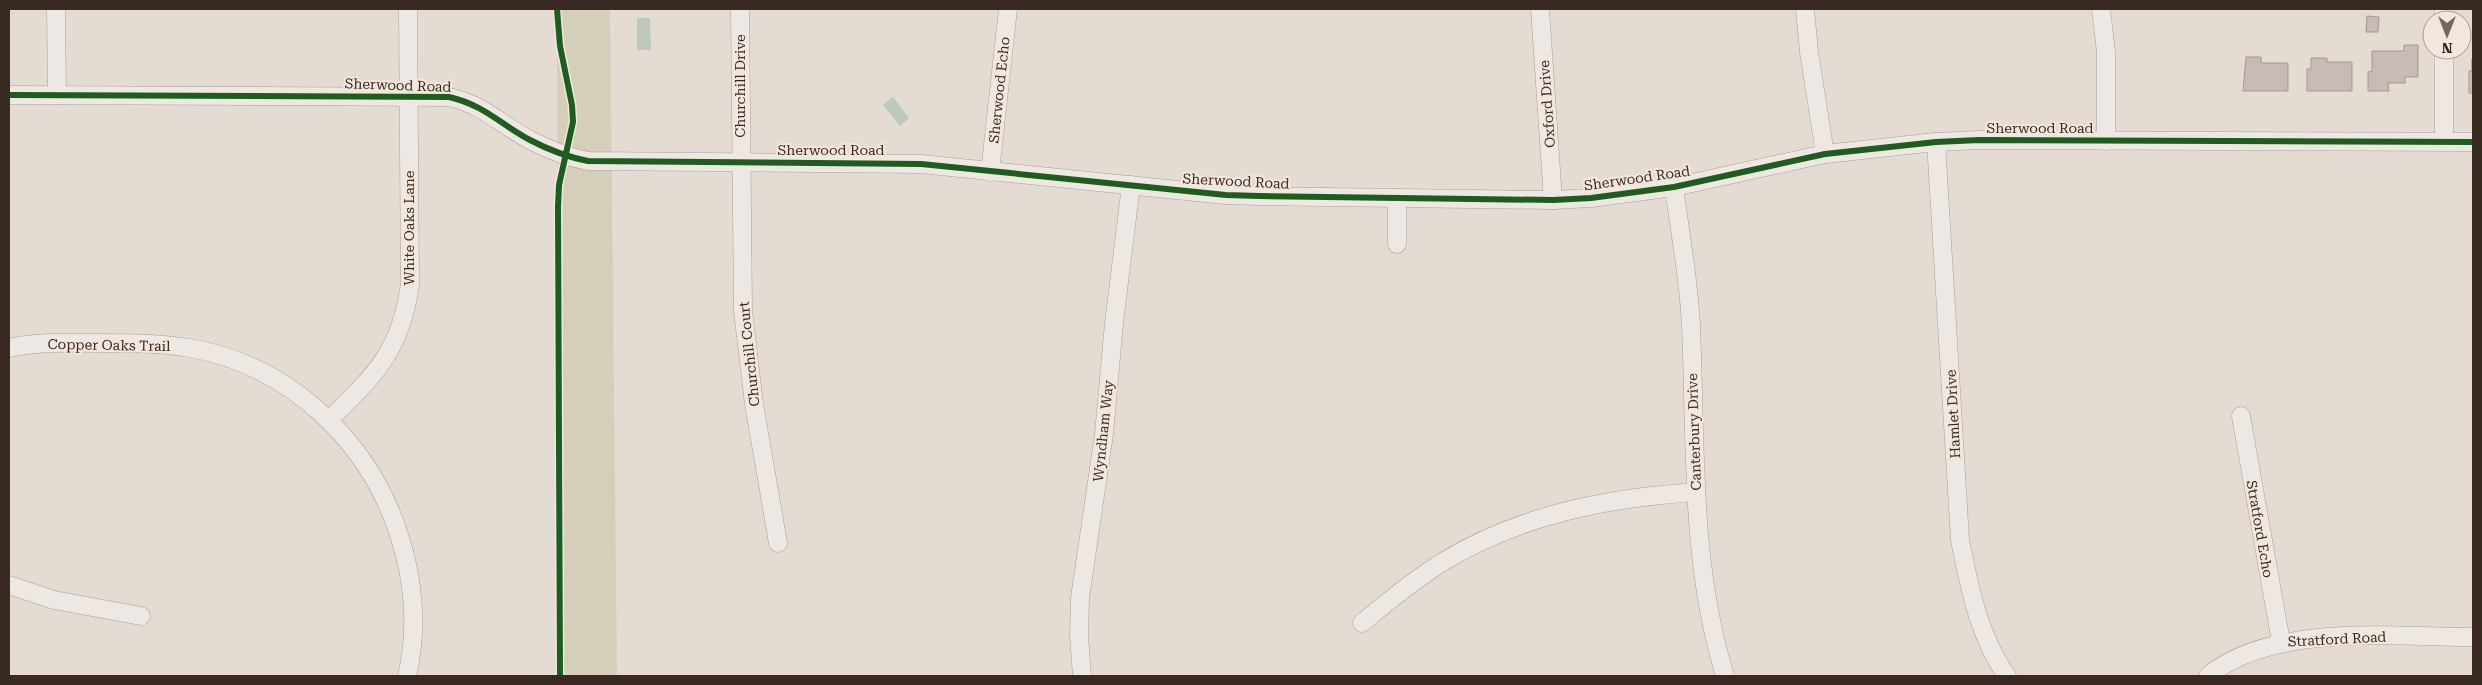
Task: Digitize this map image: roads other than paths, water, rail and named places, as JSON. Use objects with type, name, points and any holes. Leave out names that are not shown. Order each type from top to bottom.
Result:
[{"type":"street","points":[[56,9],[57,95]]},
{"type":"street","name":"White Oaks Lane","points":[[330,420],[373,378],[388,356],[407,309],[410,284],[408,9]]},
{"type":"street","name":"Churchill Drive","points":[[740,9],[740,162]]},
{"type":"street","name":"Sherwood Echo","points":[[990,172],[1008,9]]},
{"type":"street","name":"Oxford Drive","points":[[1540,9],[1552,200]]},
{"type":"street","points":[[1805,9],[1809,52],[1825,154]]},
{"type":"street","points":[[2100,9],[2106,52],[2106,141]]},
{"type":"street","points":[[2444,60],[2444,141]]},
{"type":"street","name":"Sherwood Road","points":[[9,95],[408,95],[449,97],[470,102],[529,140],[567,157],[610,163],[875,162],[1226,195],[1552,200],[1591,198],[1674,187],[1825,154],[1936,142],[1979,140],[2473,142]]},
{"type":"street","name":"Hamlet Drive","points":[[1936,142],[1960,540],[1968,584],[1981,623],[1998,664],[2006,676]]},
{"type":"street","name":"Churchill Court","points":[[740,162],[743,311],[749,366],[778,543]]},
{"type":"street","name":"Wyndham Way","points":[[1082,676],[1079,636],[1080,598],[1104,434],[1131,185]]},
{"type":"street","name":"Canterbury Drive","points":[[1674,187],[1691,324],[1698,537],[1711,627],[1725,676]]},
{"type":"street","points":[[1397,198],[1397,244]]},
{"type":"street","name":"Copper Oaks Trail","points":[[9,348],[65,343],[133,343],[192,348],[245,364],[273,378],[302,397],[330,420],[353,446],[374,477],[391,508],[403,546],[411,579],[414,611],[407,676]]},
{"type":"street","name":"Stratford Echo","points":[[2241,416],[2281,642]]},
{"type":"street","points":[[1362,623],[1441,564],[1483,540],[1520,525],[1562,511],[1610,500],[1696,492]]},
{"type":"street","points":[[9,585],[54,600],[141,616]]},
{"type":"street","name":"Stratford Road","points":[[2208,676],[2250,652],[2281,642],[2329,637],[2473,637]]}]
